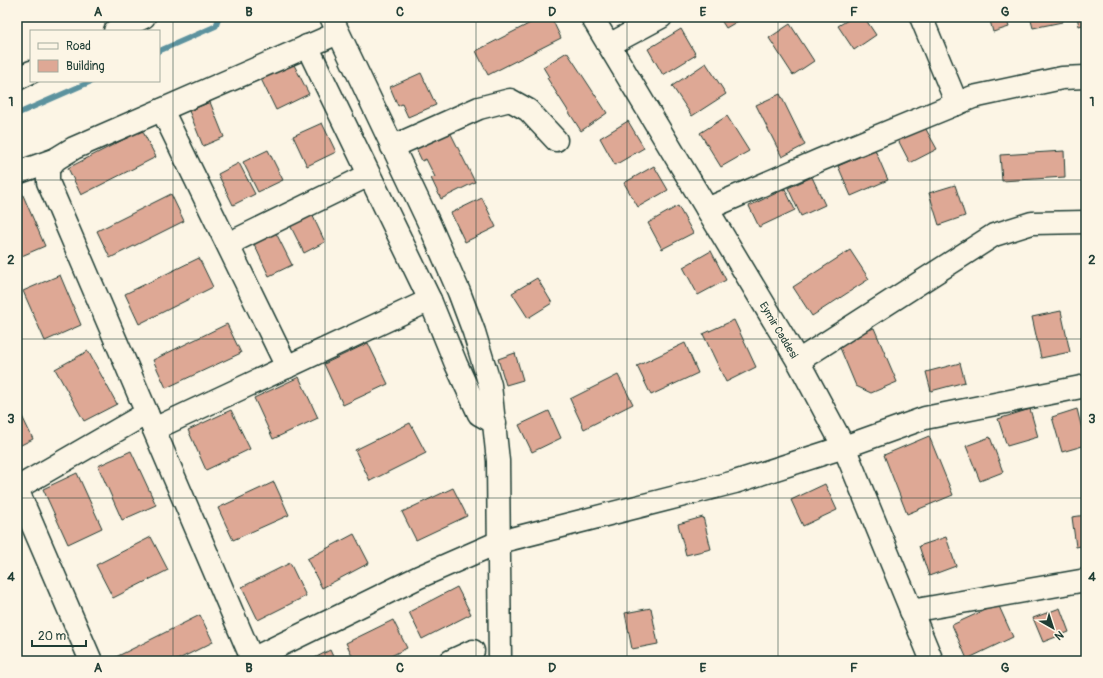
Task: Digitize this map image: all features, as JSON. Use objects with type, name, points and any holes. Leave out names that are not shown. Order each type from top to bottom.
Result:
[{"type":"street","points":[[118,30],[144,17]]},
{"type":"street","name":"Eymir Caddesi","points":[[592,17],[798,361],[844,447],[932,661]]},
{"type":"street","points":[[609,45],[661,17]]},
{"type":"street","points":[[921,17],[957,104]]},
{"type":"street","points":[[17,173],[56,159],[74,148],[307,46],[334,25],[428,221],[459,292],[474,332],[490,385],[498,460],[500,661]]},
{"type":"street","points":[[307,46],[430,300],[456,364],[479,414],[495,423]]},
{"type":"street","points":[[17,79],[30,72]]},
{"type":"street","points":[[707,209],[972,98],[1062,78],[1086,77]]},
{"type":"street","points":[[392,147],[479,108],[510,100],[528,110],[556,140]]},
{"type":"street","points":[[162,110],[287,367]]},
{"type":"street","points":[[56,159],[48,169],[48,182],[250,660],[419,577],[499,542],[735,482],[844,447],[925,418],[1086,386]]},
{"type":"street","points":[[228,244],[369,175]]},
{"type":"street","points":[[798,361],[994,235],[1032,223],[1086,222]]},
{"type":"street","points":[[91,661],[17,489],[150,421],[287,367],[430,300]]},
{"type":"street","points":[[911,611],[1086,580]]},
{"type":"street","points":[[451,661],[473,651]]},
{"type":"building","points":[[542,17],[551,17],[561,38],[488,75],[476,51]]},
{"type":"building","points":[[719,17],[745,17],[726,28]]},
{"type":"building","points":[[853,17],[864,17],[876,35],[854,50],[838,26]]},
{"type":"building","points":[[989,17],[1006,17],[1009,27],[993,32]]},
{"type":"building","points":[[1030,17],[1061,17],[1062,22],[1033,28]]},
{"type":"building","points":[[1077,17],[1086,17],[1086,24],[1079,26]]},
{"type":"building","points":[[790,24],[814,61],[793,75],[769,38]]},
{"type":"building","points":[[681,29],[696,55],[663,75],[648,49]]},
{"type":"building","points":[[567,52],[607,113],[581,131],[547,78],[549,77],[543,67]]},
{"type":"building","points":[[293,63],[309,94],[276,110],[261,79]]},
{"type":"building","points":[[706,63],[726,94],[692,116],[672,86]]},
{"type":"building","points":[[421,73],[436,105],[408,117],[402,104],[398,106],[390,87]]},
{"type":"building","points":[[780,94],[805,145],[782,157],[756,105]]},
{"type":"building","points":[[210,102],[224,137],[203,146],[189,111]]},
{"type":"building","points":[[727,116],[749,151],[721,167],[700,133]]},
{"type":"building","points":[[628,121],[644,148],[615,165],[600,138]]},
{"type":"building","points":[[322,123],[336,152],[307,166],[293,136]]},
{"type":"building","points":[[446,124],[475,182],[441,199],[431,178],[435,177],[426,159],[422,161],[412,140]]},
{"type":"building","points":[[923,124],[937,149],[910,163],[897,138]]},
{"type":"building","points":[[142,130],[156,157],[81,195],[68,168]]},
{"type":"building","points":[[268,150],[283,180],[258,192],[243,162]]},
{"type":"building","points":[[875,150],[888,180],[851,196],[838,166]]},
{"type":"building","points":[[1064,151],[1065,177],[1002,181],[1000,155]]},
{"type":"building","points":[[239,163],[255,194],[233,205],[218,174]]},
{"type":"building","points":[[654,166],[668,190],[638,207],[624,183]]},
{"type":"building","points":[[812,177],[825,205],[801,216],[788,188]]},
{"type":"building","points":[[955,185],[965,216],[939,225],[929,193]]},
{"type":"building","points":[[785,189],[795,210],[759,227],[749,206]]},
{"type":"building","points":[[22,193],[45,246],[17,258],[17,195]]},
{"type":"building","points":[[171,194],[184,221],[110,258],[97,231]]},
{"type":"building","points":[[482,198],[496,227],[465,242],[451,213]]},
{"type":"building","points":[[678,206],[693,233],[662,249],[648,223]]},
{"type":"building","points":[[310,210],[325,242],[304,253],[288,221]]},
{"type":"building","points":[[276,233],[292,265],[269,276],[254,244]]},
{"type":"building","points":[[850,250],[869,279],[812,316],[793,287]]},
{"type":"building","points":[[711,251],[726,280],[698,295],[683,267]]},
{"type":"building","points":[[199,258],[213,287],[139,324],[125,294]]},
{"type":"building","points":[[60,275],[81,325],[45,341],[23,291]]},
{"type":"building","points":[[537,278],[552,303],[528,318],[512,293]]},
{"type":"building","points":[[1061,311],[1070,352],[1041,358],[1032,317]]},
{"type":"building","points":[[734,320],[756,367],[726,382],[703,334]]},
{"type":"building","points":[[227,324],[241,353],[166,388],[153,360]]},
{"type":"building","points":[[874,328],[897,382],[871,393],[856,386],[838,343]]},
{"type":"building","points":[[368,343],[388,384],[343,405],[324,364]]},
{"type":"building","points":[[685,343],[698,373],[651,395],[637,366]]},
{"type":"building","points":[[88,351],[117,404],[84,421],[55,369]]},
{"type":"building","points":[[515,353],[523,380],[506,385],[498,359]]},
{"type":"building","points":[[960,363],[965,382],[931,391],[926,372]]},
{"type":"building","points":[[618,375],[633,404],[584,429],[570,399]]},
{"type":"building","points":[[299,377],[318,418],[273,439],[254,398]]},
{"type":"building","points":[[17,406],[33,439],[17,447]]},
{"type":"building","points":[[1030,409],[1038,437],[1007,446],[998,419]]},
{"type":"building","points":[[1077,409],[1086,445],[1062,452],[1052,417]]},
{"type":"building","points":[[231,410],[250,449],[206,470],[188,430]]},
{"type":"building","points":[[549,411],[561,438],[532,452],[519,425]]},
{"type":"building","points":[[410,423],[426,453],[370,481],[355,450]]},
{"type":"building","points":[[929,436],[953,495],[907,514],[884,455]]},
{"type":"building","points":[[990,437],[1003,472],[980,481],[966,446]]},
{"type":"building","points":[[131,451],[156,505],[122,520],[98,466]]},
{"type":"building","points":[[77,473],[102,528],[68,544],[43,489]]},
{"type":"building","points":[[274,482],[289,515],[233,540],[218,508]]},
{"type":"building","points":[[825,484],[837,510],[803,526],[791,500]]},
{"type":"building","points":[[453,488],[467,516],[416,540],[402,512]]},
{"type":"building","points":[[1086,515],[1086,545],[1076,547],[1072,517]]},
{"type":"building","points":[[703,517],[711,549],[686,555],[678,524]]},
{"type":"building","points":[[354,534],[369,563],[322,588],[307,559]]},
{"type":"building","points":[[151,537],[168,570],[113,598],[96,565]]},
{"type":"building","points":[[946,537],[956,566],[929,576],[919,546]]},
{"type":"building","points":[[290,563],[306,596],[258,620],[242,587]]},
{"type":"building","points":[[457,587],[471,614],[422,639],[409,612]]},
{"type":"building","points":[[998,604],[1013,637],[967,659],[952,625]]},
{"type":"building","points":[[651,608],[658,644],[632,649],[625,613]]},
{"type":"building","points":[[1060,608],[1069,632],[1043,642],[1033,618]]},
{"type":"building","points":[[200,615],[213,642],[175,661],[110,660]]},
{"type":"building","points":[[393,620],[407,648],[381,661],[355,661],[346,643]]},
{"type":"building","points":[[330,650],[335,661],[309,661]]},
{"type":"waterway","points":[[160,51],[216,26],[219,17]]},
{"type":"waterway","points":[[17,114],[90,82]]}]
